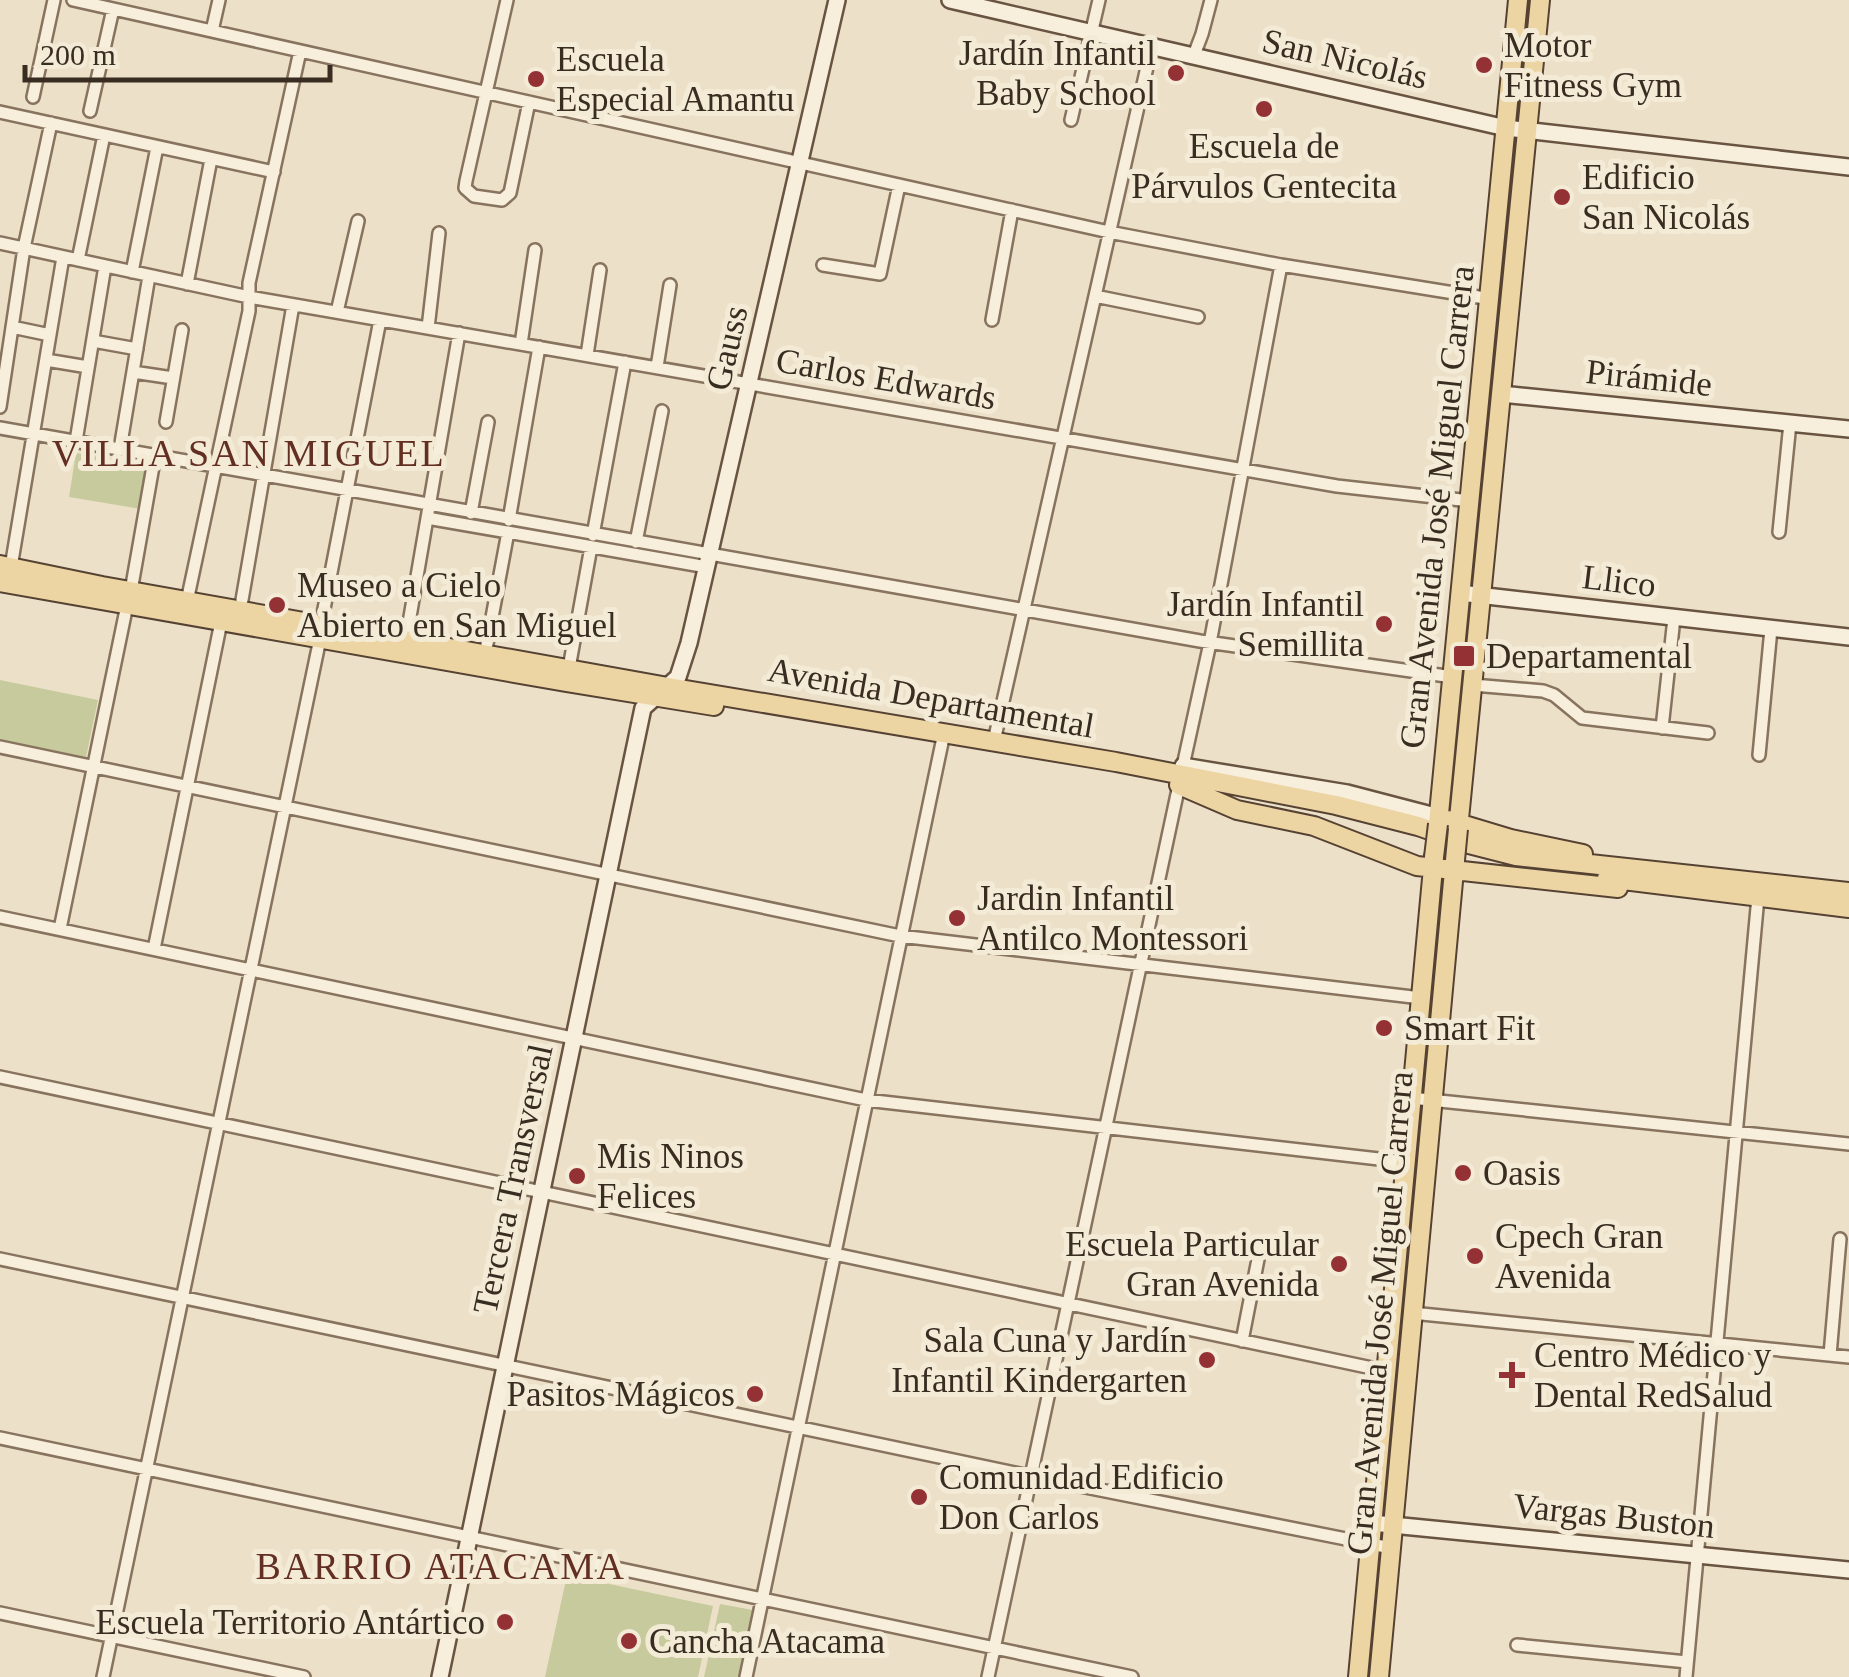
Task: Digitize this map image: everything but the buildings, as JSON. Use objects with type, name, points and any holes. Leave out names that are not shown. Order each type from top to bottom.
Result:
[{"type":"main road","name":"Gran Avenida José Miguel Carrera","points":[[1358,1677],[1518,0]]},
{"type":"main road","name":"Gran Avenida José Miguel Carrera","points":[[1379,1677],[1431,1100],[1540,0]]},
{"type":"main road","points":[[1480,397],[1501,394]]},
{"type":"main road","name":"Avenida Departamental","points":[[4,572],[186,608],[322,626],[569,668],[661,692]]},
{"type":"main road","name":"Avenida Departamental","points":[[186,608],[222,622],[322,626],[661,692],[1180,776],[1339,815],[1519,868],[1750,891],[1849,892]]},
{"type":"main road","name":"Avenida Departamental","points":[[942,738],[994,741],[1336,805],[1516,856],[1849,908]]},
{"type":"main road","points":[[1116,762],[1180,776],[1236,810],[1297,822],[1416,866],[1434,862],[1454,864],[1681,896],[1750,891]]},
{"type":"main road","points":[[1438,821],[1542,847],[1696,869],[1750,891]]},
{"type":"street","points":[[33,96],[54,0]]},
{"type":"street","points":[[73,0],[1109,232],[1490,299]]},
{"type":"street","points":[[212,31],[219,0]]},
{"type":"street","points":[[508,0],[466,181],[465,188],[474,196],[502,200],[510,193],[529,102]]},
{"type":"street","name":"Gauss","points":[[661,692],[682,669],[837,0]]},
{"type":"street","name":"San Nicolás","points":[[950,0],[1527,132],[1849,166]]},
{"type":"street","points":[[1072,120],[1099,0]]},
{"type":"street","points":[[1194,55],[1211,0]]},
{"type":"street","points":[[90,112],[113,9]]},
{"type":"street","points":[[994,741],[1152,45]]},
{"type":"street","points":[[186,608],[249,311],[249,283],[300,51]]},
{"type":"street","points":[[0,112],[274,172]]},
{"type":"street","points":[[0,407],[4,354],[50,123]]},
{"type":"street","points":[[78,260],[104,135]]},
{"type":"street","points":[[132,272],[157,147]]},
{"type":"street","points":[[187,284],[210,159]]},
{"type":"street","points":[[823,265],[880,274],[900,185]]},
{"type":"street","points":[[992,320],[1012,210]]},
{"type":"street","points":[[337,312],[358,221]]},
{"type":"street","points":[[428,328],[439,233]]},
{"type":"street","name":"Carlos Edwards","points":[[0,243],[293,305],[1243,470],[1366,490],[1470,501]]},
{"type":"street","points":[[521,344],[535,250]]},
{"type":"street","points":[[4,572],[34,434],[63,257]]},
{"type":"street","points":[[988,1677],[1210,643],[1281,265]]},
{"type":"street","points":[[76,441],[105,266]]},
{"type":"street","points":[[587,355],[600,270]]},
{"type":"street","points":[[120,448],[149,276]]},
{"type":"street","points":[[657,367],[670,285]]},
{"type":"street","points":[[1095,296],[1198,317]]},
{"type":"street","points":[[242,600],[293,305]]},
{"type":"street","points":[[104,1677],[322,626],[380,320]]},
{"type":"street","points":[[12,327],[50,335]]},
{"type":"street","points":[[166,422],[182,330]]},
{"type":"street","points":[[406,640],[459,333]]},
{"type":"street","points":[[92,342],[137,348]]},
{"type":"street","points":[[487,644],[539,347]]},
{"type":"street","points":[[46,360],[88,367]]},
{"type":"street","points":[[569,668],[625,362]]},
{"type":"street","points":[[133,372],[174,378]]},
{"type":"street","name":"Pirámide","points":[[1501,394],[1849,429]]},
{"type":"street","points":[[636,542],[662,412]]},
{"type":"street","points":[[470,513],[488,422]]},
{"type":"street","points":[[1780,532],[1790,423]]},
{"type":"street","points":[[0,428],[347,489],[428,512],[708,561],[1210,643],[1453,677]]},
{"type":"street","points":[[60,929],[155,455]]},
{"type":"street","points":[[428,512],[470,513],[508,526]]},
{"type":"street","points":[[592,541],[636,542],[708,561]]},
{"type":"street","name":"Llico","points":[[1460,593],[1849,638]]},
{"type":"street","points":[[1662,728],[1674,618]]},
{"type":"street","points":[[154,949],[222,622]]},
{"type":"street","points":[[1759,755],[1771,628]]},
{"type":"street","points":[[1473,684],[1554,695],[1582,718],[1708,733]]},
{"type":"street","name":"Tercera Transversal","points":[[440,1677],[642,708],[661,692]]},
{"type":"street","points":[[746,1677],[942,738]]},
{"type":"street","points":[[0,747],[900,936],[1421,998]]},
{"type":"street","name":"Avenida Departamental","points":[[1180,776],[1347,793],[1438,821]]},
{"type":"street","points":[[1686,1677],[1736,1132],[1750,891]]},
{"type":"street","points":[[0,916],[866,1100],[1406,1162]]},
{"type":"street","points":[[0,1077],[1386,1371]]},
{"type":"street","points":[[1412,1098],[1849,1144]]},
{"type":"street","points":[[1830,1355],[1840,1238]]},
{"type":"street","points":[[1242,1340],[1260,1248]]},
{"type":"street","points":[[0,1259],[1031,1477],[1391,1548]]},
{"type":"street","points":[[1412,1313],[1849,1357]]},
{"type":"street","points":[[0,1438],[1132,1677]]},
{"type":"street","name":"Vargas Buston","points":[[1372,1522],[1849,1570]]},
{"type":"street","points":[[0,1614],[304,1677]]},
{"type":"street","points":[[1517,1645],[1687,1662]]},
{"type":"green space","points":[[76,453],[148,465],[141,509],[69,497]]},
{"type":"green space","points":[[0,680],[98,700],[86,757],[0,740]]},
{"type":"green space","name":"Cancha Atacama","points":[[567,1575],[713,1606],[698,1677],[545,1677]]},
{"type":"green space","points":[[720,1604],[753,1610],[738,1677],[704,1677]]},
{"type":"place","name":"Motor Fitness Gym","points":[[1484,65]]},
{"type":"place","name":"Jardín Infantil Baby School","points":[[1176,73]]},
{"type":"place","name":"Escuela Especial Amantu","points":[[536,79]]},
{"type":"place","name":"Escuela de Párvulos Gentecita","points":[[1264,109]]},
{"type":"place","name":"Edificio San Nicolás","points":[[1562,197]]},
{"type":"place","name":"Museo a Cielo Abierto en San Miguel","points":[[277,605]]},
{"type":"place","name":"Jardín Infantil Semillita","points":[[1384,624]]},
{"type":"place","name":"Departamental","points":[[1464,656]]},
{"type":"place","name":"Jardin Infantil Antilco Montessori","points":[[957,918]]},
{"type":"place","name":"Smart Fit","points":[[1384,1028]]},
{"type":"place","name":"Oasis","points":[[1463,1173]]},
{"type":"place","name":"Mis Ninos Felices","points":[[577,1176]]},
{"type":"place","name":"Cpech Gran Avenida","points":[[1475,1256]]},
{"type":"place","name":"Escuela Particular Gran Avenida","points":[[1339,1264]]},
{"type":"place","name":"Sala Cuna y Jardín Infantil Kindergarten","points":[[1207,1360]]},
{"type":"place","name":"Centro Médico y Dental RedSalud","points":[[1512,1375]]},
{"type":"place","name":"Pasitos Mágicos","points":[[755,1394]]},
{"type":"place","name":"Comunidad Edificio Don Carlos","points":[[919,1497]]},
{"type":"place","name":"Escuela Territorio Antártico","points":[[505,1622]]},
{"type":"place","name":"Cancha Atacama","points":[[629,1641]]},
{"type":"district","name":"VILLA SAN MIGUEL","points":[[249,453]]},
{"type":"district","name":"BARRIO ATACAMA","points":[[441,1566]]}]
